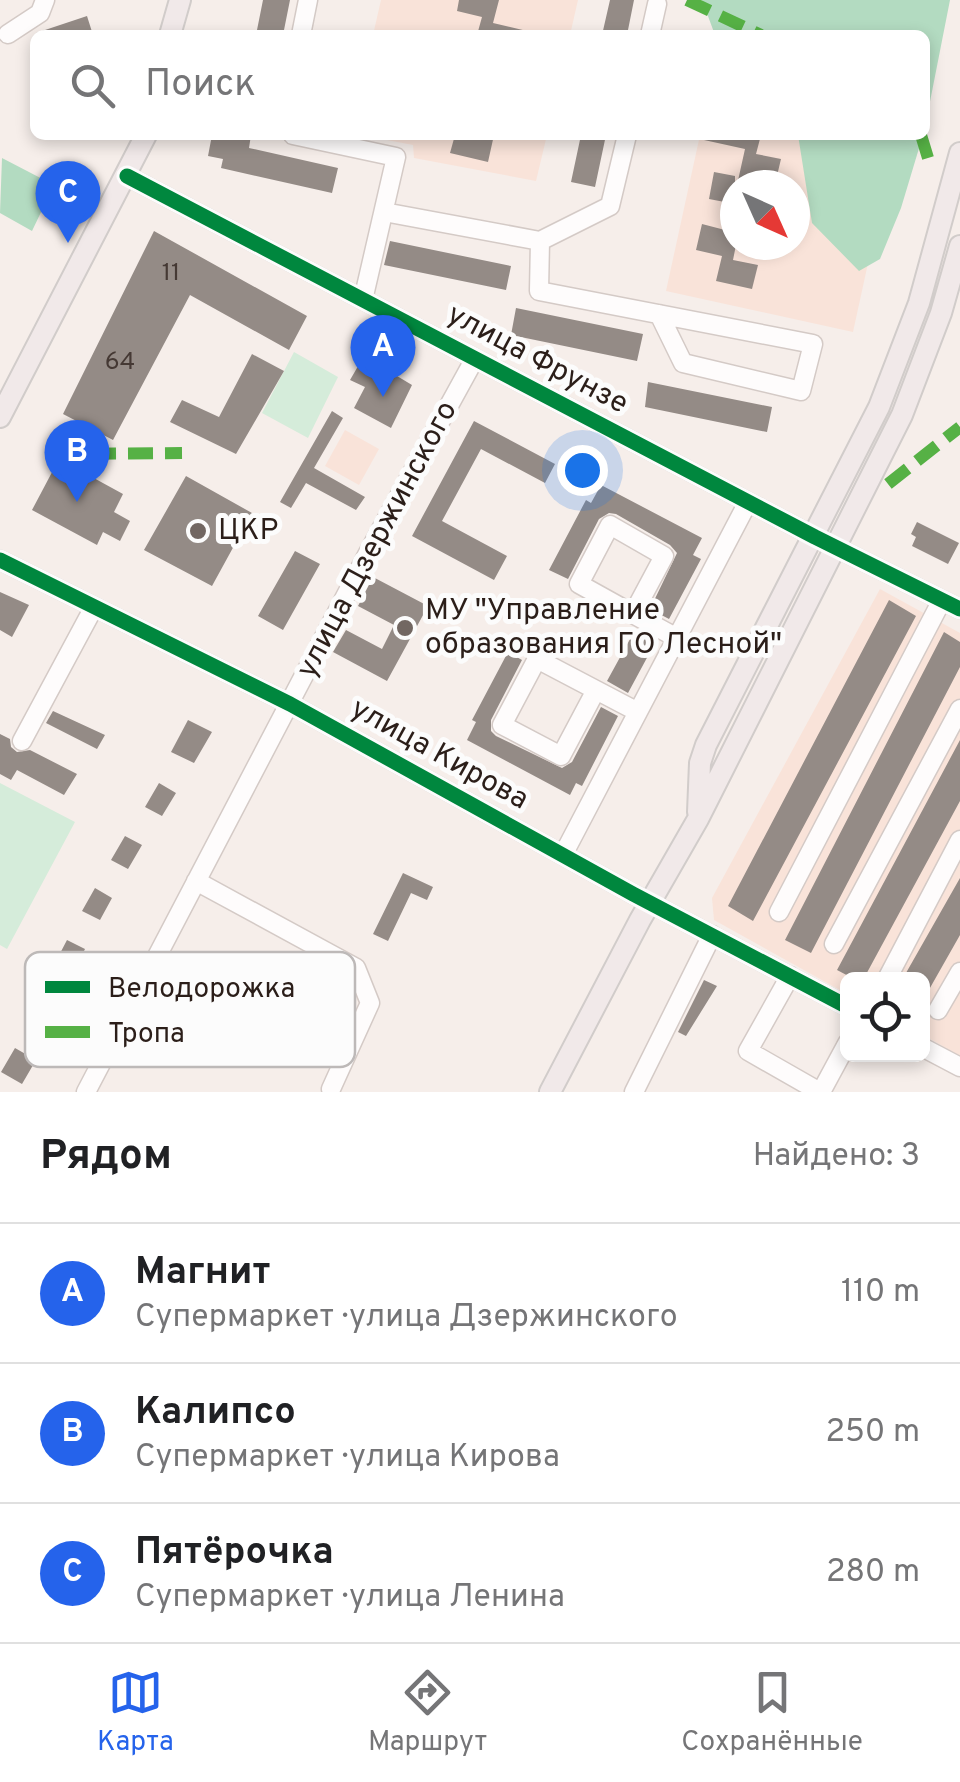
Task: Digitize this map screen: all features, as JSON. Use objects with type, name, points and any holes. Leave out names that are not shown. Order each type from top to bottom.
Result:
[{"type":"main road","points":[[171,30],[180,0]]},
{"type":"main road","points":[[181,30],[190,0]]},
{"type":"main road","points":[[0,417],[123,174],[135,140]]},
{"type":"main road","points":[[0,399],[143,140]]},
{"type":"main road","points":[[698,819],[700,763],[706,746],[879,407],[919,303],[960,153]]},
{"type":"main road","points":[[550,1092],[698,819],[902,414],[941,313],[960,246]]},
{"type":"street","points":[[302,30],[308,0]]},
{"type":"street","points":[[651,30],[658,4]]},
{"type":"street","points":[[3,37],[42,6]]},
{"type":"street","points":[[316,140],[396,157],[364,300]]},
{"type":"street","points":[[384,212],[540,242],[610,206],[626,140]]},
{"type":"street","name":"улица Фрунзе","points":[[123,174],[474,360],[960,609]]},
{"type":"street","points":[[540,242],[538,290],[813,344],[800,391],[683,363],[659,314]]},
{"type":"street","name":"улица Дзержинского","points":[[159,952],[474,360]]},
{"type":"street","points":[[562,855],[748,502]]},
{"type":"street","points":[[632,614],[664,556],[610,525],[579,584],[632,614],[677,638]]},
{"type":"street","name":"улица Кирова","points":[[0,560],[290,704],[840,1003]]},
{"type":"street","points":[[779,912],[942,600]]},
{"type":"street","points":[[22,740],[94,607]]},
{"type":"street","points":[[596,690],[561,756],[502,725],[537,659],[638,712]]},
{"type":"street","points":[[834,944],[960,709]]},
{"type":"street","points":[[891,972],[960,840]]},
{"type":"street","points":[[196,881],[327,952]]},
{"type":"street","points":[[634,1092],[712,935]]},
{"type":"street","points":[[355,967],[370,1003],[355,1038]]},
{"type":"street","points":[[938,1010],[960,972]]},
{"type":"street","points":[[790,976],[748,1051],[821,1092],[840,1057]]},
{"type":"street","points":[[930,1051],[960,1067]]},
{"type":"street","name":"улица Дзержинского","points":[[86,1092],[99,1067]]},
{"type":"street","points":[[332,1091],[342,1067]]},
{"type":"shaded area","points":[[381,0],[578,0],[571,30],[374,30]]},
{"type":"shaded area","points":[[387,140],[546,140],[536,181],[414,158],[413,145]]},
{"type":"shaded area","points":[[699,140],[895,140],[853,332],[666,291]]},
{"type":"shaded area","points":[[345,430],[379,449],[359,485],[325,466]]},
{"type":"shaded area","points":[[880,589],[960,633],[960,1056],[930,1039],[930,972],[840,972],[840,990],[714,920],[712,898]]},
{"type":"green space","points":[[702,0],[950,0],[930,102],[930,30],[713,30]]},
{"type":"green space","points":[[799,140],[921,140],[901,208],[880,259],[859,271],[812,223],[810,170],[804,170]]},
{"type":"green space","points":[[2,158],[54,185],[32,231],[0,213]]},
{"type":"green space","points":[[294,352],[338,377],[308,438],[262,413]]},
{"type":"green space","points":[[0,783],[75,822],[7,949],[0,945]]},
{"type":"building","points":[[263,0],[290,0],[284,30],[257,30]]},
{"type":"building","points":[[459,0],[499,0],[493,23],[523,30],[478,30],[482,17],[457,11]]},
{"type":"building","points":[[610,0],[634,0],[628,30],[603,30]]},
{"type":"building","points":[[87,16],[91,30],[45,30]]},
{"type":"building","points":[[211,140],[250,140],[249,148],[338,168],[332,193],[221,168],[223,159],[208,156]]},
{"type":"building","points":[[454,140],[493,140],[488,162],[450,153]]},
{"type":"building","points":[[580,140],[605,140],[595,187],[571,182]]},
{"type":"building","points":[[704,140],[760,140],[756,154],[781,159],[778,170],[740,170],[745,149]]},
{"type":"building","points":[[714,172],[720,173],[720,201],[709,199]]},
{"type":"building","points":[[702,224],[720,229],[720,256],[696,250]]},
{"type":"building","points":[[154,231],[307,316],[289,350],[190,295],[113,440],[63,414]]},
{"type":"building","points":[[390,241],[511,266],[506,290],[384,265]]},
{"type":"building","points":[[721,260],[758,265],[752,289],[716,281]]},
{"type":"building","points":[[516,308],[643,334],[637,361],[511,335]]},
{"type":"building","points":[[368,349],[395,365],[392,373],[412,385],[391,428],[354,408],[365,387],[350,380]]},
{"type":"building","points":[[252,354],[284,371],[236,454],[170,422],[182,400],[219,417]]},
{"type":"building","points":[[648,382],[772,407],[767,432],[645,407]]},
{"type":"building","points":[[332,411],[343,418],[314,468],[365,497],[356,510],[306,483],[291,508],[280,502]]},
{"type":"building","points":[[474,421],[555,464],[545,483],[481,449],[442,521],[507,556],[494,580],[412,536]]},
{"type":"building","points":[[59,459],[123,494],[114,512],[130,521],[120,541],[103,532],[97,545],[32,510]]},
{"type":"building","name":"ЦКР","points":[[186,476],[252,513],[212,586],[144,550]]},
{"type":"building","points":[[601,485],[702,538],[693,555],[701,559],[669,619],[650,609],[677,553],[616,514],[599,519],[568,579],[549,570],[586,500],[591,503]]},
{"type":"building","points":[[917,522],[959,543],[948,564],[912,546],[916,537],[911,534]]},
{"type":"building","points":[[295,551],[320,564],[283,630],[258,616]]},
{"type":"building","name":"МУ \"Управление образования ГО Лесной\"","points":[[373,577],[428,606],[387,681],[333,652],[346,630],[382,649],[394,625],[358,606]]},
{"type":"building","points":[[0,592],[29,605],[12,637],[0,630]]},
{"type":"building","points":[[889,600],[916,616],[753,921],[728,906]]},
{"type":"building","points":[[635,630],[656,641],[628,693],[607,681]]},
{"type":"building","points":[[944,632],[960,642],[960,667],[811,953],[785,940]]},
{"type":"building","points":[[508,652],[522,660],[491,720],[491,731],[496,736],[562,768],[572,762],[601,707],[618,716],[582,786],[576,783],[570,795],[467,740],[476,722],[472,720]]},
{"type":"building","points":[[53,711],[105,735],[97,749],[46,723]]},
{"type":"building","points":[[188,720],[212,732],[194,763],[171,752]]},
{"type":"building","points":[[0,734],[10,739],[17,752],[30,750],[77,774],[64,795],[17,770],[11,780],[0,774]]},
{"type":"building","points":[[960,740],[960,801],[867,972],[837,970]]},
{"type":"building","points":[[159,783],[176,793],[162,816],[145,807]]},
{"type":"building","points":[[125,836],[142,845],[128,869],[111,860]]},
{"type":"building","points":[[403,873],[433,887],[427,900],[411,893],[388,941],[373,934]]},
{"type":"building","points":[[960,878],[960,935],[930,988],[930,972],[907,972]]},
{"type":"building","points":[[95,888],[112,898],[100,920],[82,911]]},
{"type":"building","points":[[67,940],[85,949],[84,952],[61,952]]},
{"type":"building","points":[[704,980],[717,986],[686,1036],[678,1032]]},
{"type":"building","points":[[15,1048],[25,1054],[25,1067],[32,1067],[22,1084],[1,1072]]},
{"type":"marked path","points":[[687,0],[750,30]]},
{"type":"marked path","points":[[923,140],[928,158]]},
{"type":"marked path","points":[[888,484],[960,427]]},
{"type":"marked path","points":[[54,454],[182,453]]},
{"type":"cycle path","points":[[127,176],[960,609]]},
{"type":"cycle path","points":[[0,560],[290,704],[633,894],[840,1003]]},
{"type":"place","name":"Пятёрочка","points":[[68,243]]},
{"type":"place","name":"Магнит","points":[[383,397]]},
{"type":"place","name":"Калипсо","points":[[77,502]]},
{"type":"place","name":"ЦКР","points":[[198,531]]},
{"type":"place","name":"МУ \"Управление образования ГО Лесной\"","points":[[405,628]]}]
